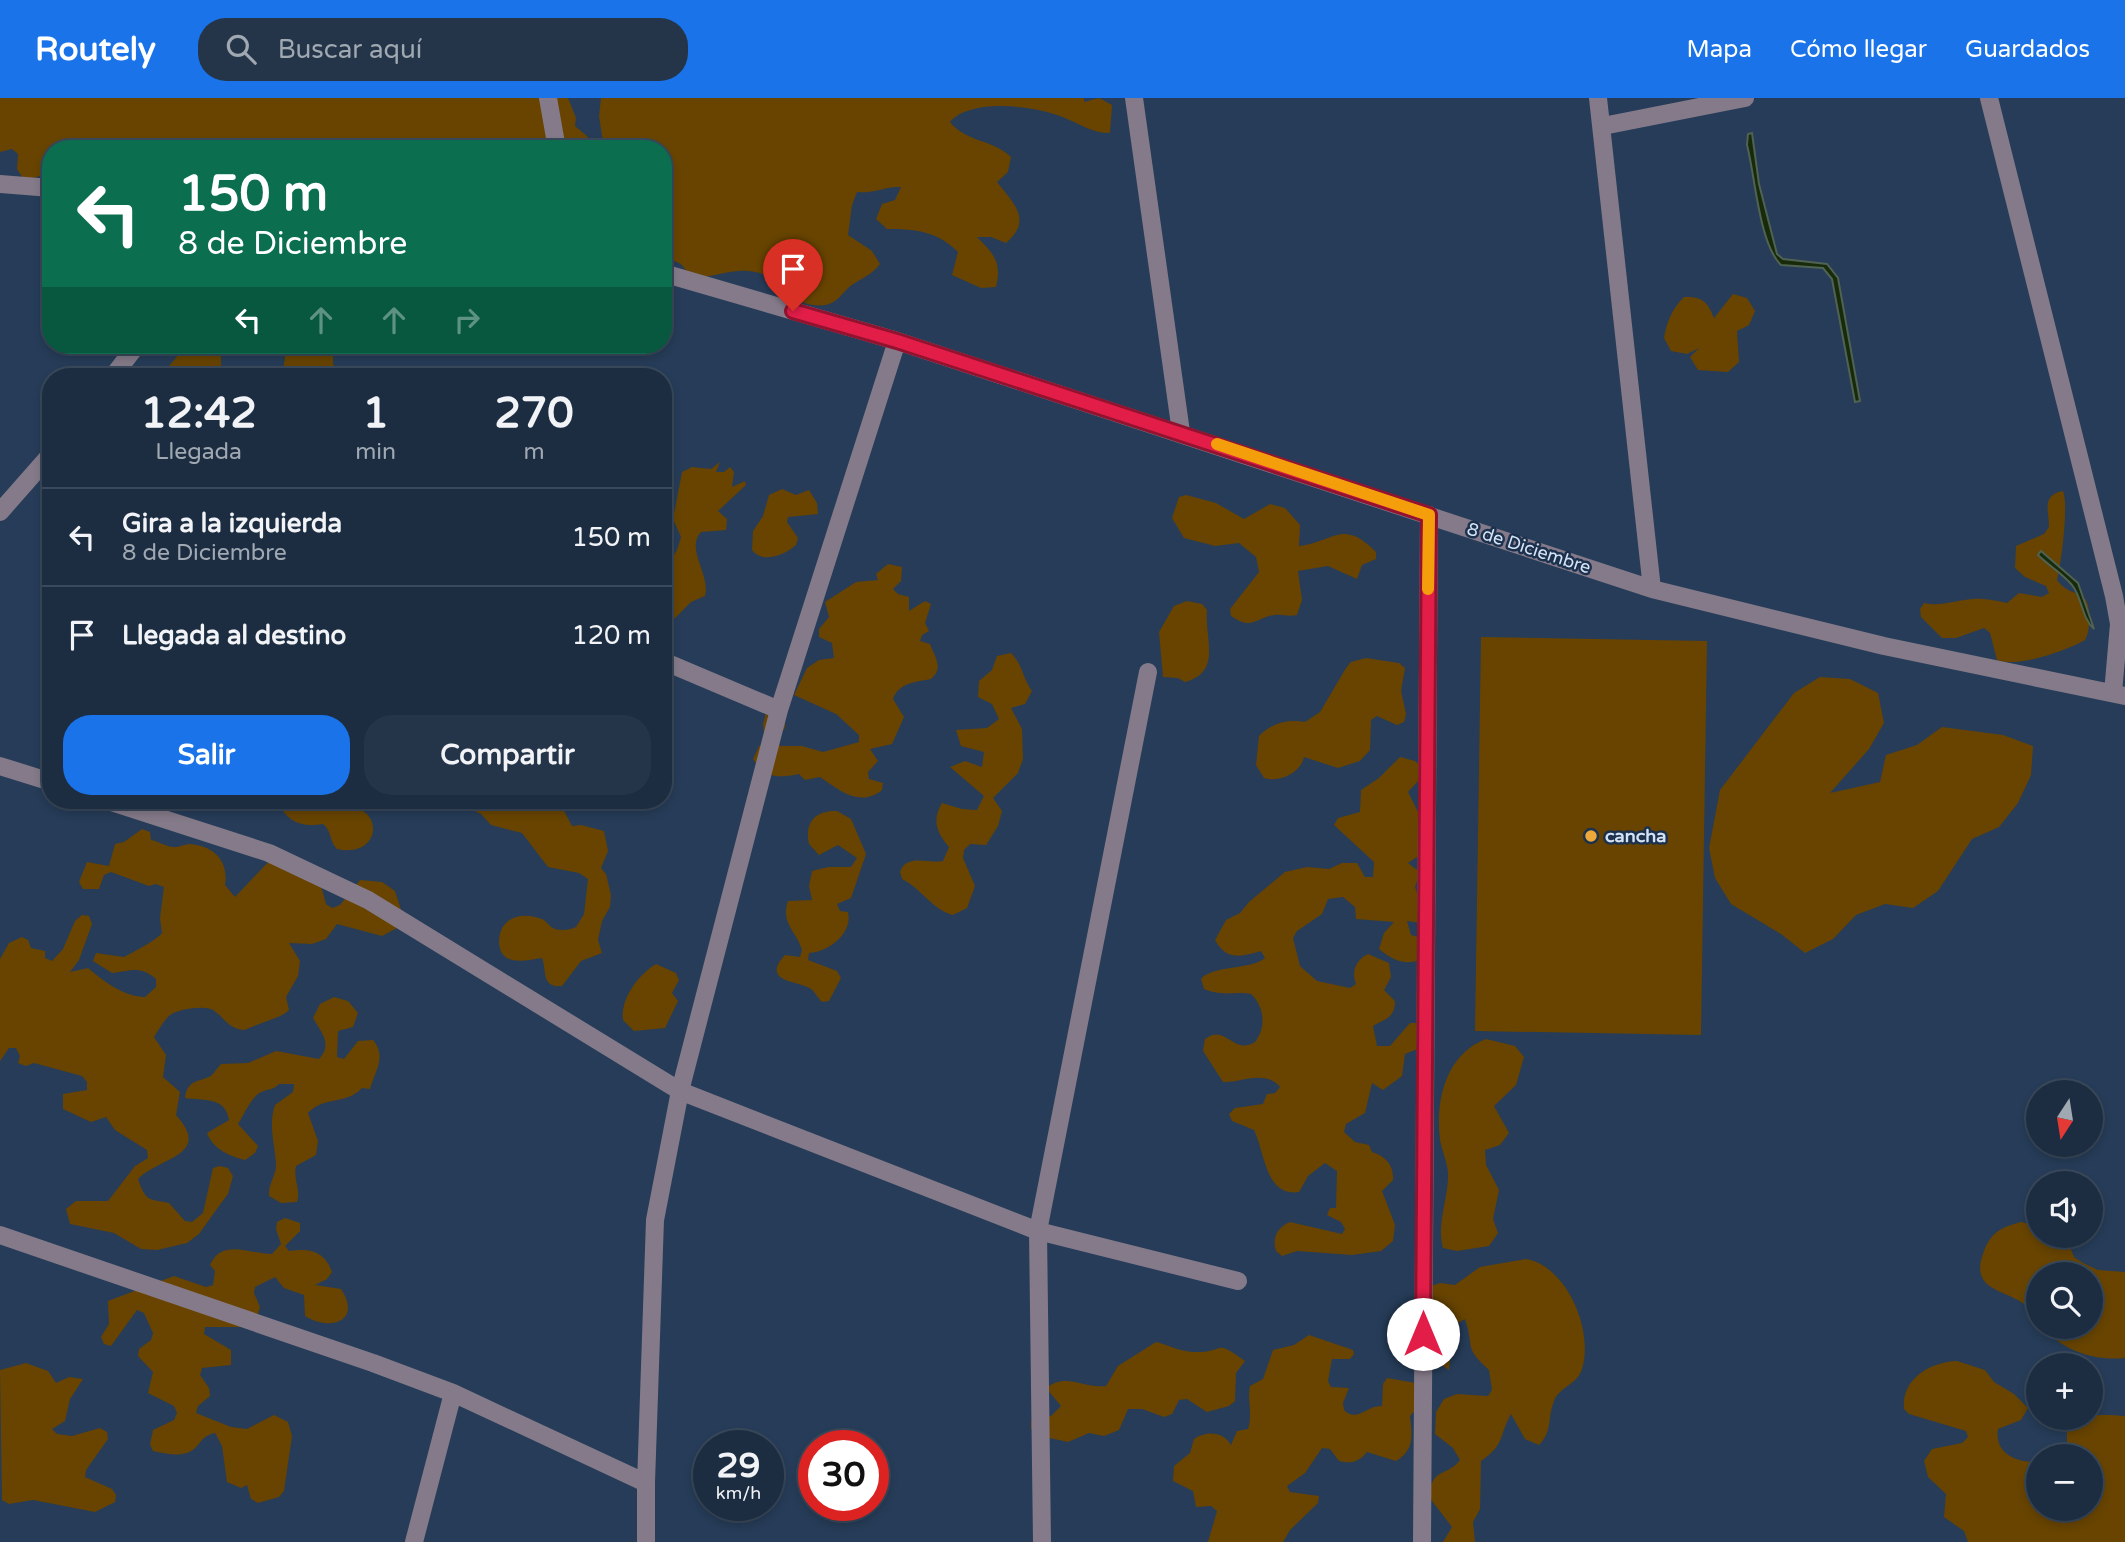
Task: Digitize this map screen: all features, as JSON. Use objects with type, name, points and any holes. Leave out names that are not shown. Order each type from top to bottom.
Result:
[{"type":"street","points":[[548,98],[555,140]]},
{"type":"street","points":[[1134,98],[1181,432]]},
{"type":"street","points":[[1598,98],[1652,589]]},
{"type":"street","points":[[1603,126],[1745,98]]},
{"type":"street","points":[[1989,98],[2114,596],[2119,624],[2119,694]]},
{"type":"street","points":[[0,184],[42,187]]},
{"type":"street","name":"8 de Diciembre","points":[[672,276],[897,341],[1181,432],[1652,589],[1884,646],[2119,694]]},
{"type":"street","points":[[646,1542],[655,1220],[680,1091],[779,710],[897,341]]},
{"type":"street","points":[[119,368],[130,354]]},
{"type":"street","points":[[0,512],[42,464]]},
{"type":"street","points":[[1422,1542],[1429,515]]},
{"type":"street","points":[[672,665],[779,710]]},
{"type":"street","points":[[1042,1542],[1038,1231],[1148,672]]},
{"type":"street","points":[[0,766],[42,779]]},
{"type":"street","points":[[133,809],[269,853],[368,901],[680,1091],[1038,1231],[1238,1281]]},
{"type":"street","points":[[0,1235],[453,1393],[646,1483]]},
{"type":"street","points":[[415,1542],[453,1393]]},
{"type":"shaded area","points":[[0,98],[568,98],[576,118],[575,126],[589,140],[42,140],[42,175],[25,181],[17,169],[18,154],[12,149],[0,152]]},
{"type":"shaded area","points":[[601,98],[1084,98],[1084,102],[1099,98],[1112,105],[1110,133],[1092,130],[1052,113],[1021,107],[972,109],[950,122],[964,134],[996,147],[1011,157],[1008,172],[997,182],[1018,212],[1018,227],[1006,243],[991,237],[977,237],[995,259],[998,271],[996,287],[981,288],[952,275],[958,252],[934,235],[887,229],[876,219],[882,204],[895,200],[901,187],[895,187],[857,192],[852,205],[848,235],[872,251],[880,264],[835,301],[824,305],[805,303],[794,298],[761,273],[739,271],[691,277],[681,264],[672,260],[672,140],[603,140],[599,116]]},
{"type":"shaded area","points":[[1752,133],[1759,184],[1777,254],[1783,259],[1827,264],[1838,278],[1860,401],[1855,402],[1832,279],[1823,268],[1781,265],[1768,242],[1747,145],[1748,134]]},
{"type":"shaded area","points":[[1733,294],[1747,298],[1755,311],[1749,325],[1737,331],[1739,362],[1728,372],[1698,370],[1690,357],[1699,348],[1687,354],[1671,351],[1664,338],[1665,332],[1673,311],[1684,297],[1704,301],[1714,318]]},
{"type":"shaded area","points":[[179,354],[221,354],[221,368],[163,368],[169,366]]},
{"type":"shaded area","points":[[286,354],[333,354],[336,368],[283,368]]},
{"type":"shaded area","points":[[720,462],[716,472],[724,472],[730,467],[734,472],[732,487],[745,481],[746,485],[718,511],[727,519],[726,530],[701,532],[697,539],[697,554],[705,580],[705,596],[691,602],[672,619],[672,558],[681,537],[673,519],[682,472],[692,467],[711,469]]},
{"type":"shaded area","points":[[782,489],[796,495],[809,490],[817,503],[818,514],[788,517],[787,522],[798,538],[796,545],[780,555],[762,557],[752,550],[753,531],[763,516],[769,495]]},
{"type":"shaded area","points":[[2063,491],[2065,521],[2057,580],[2087,602],[2089,625],[2085,640],[2041,657],[2006,662],[1997,660],[1990,633],[1984,628],[1956,638],[1942,638],[1921,617],[1920,609],[1924,603],[1942,604],[1977,599],[2007,603],[2019,593],[2042,597],[2049,593],[2046,586],[2025,577],[2015,568],[2016,546],[2044,534],[2049,527],[2049,500],[2056,493]]},
{"type":"shaded area","points":[[1186,495],[1216,503],[1244,519],[1270,504],[1285,508],[1300,525],[1299,546],[1346,534],[1355,536],[1376,552],[1376,559],[1362,565],[1357,579],[1328,566],[1298,571],[1302,600],[1297,615],[1274,615],[1244,623],[1231,616],[1230,609],[1259,572],[1256,557],[1239,543],[1215,546],[1184,538],[1172,518],[1179,497]]},
{"type":"shaded area","points":[[2041,551],[2078,583],[2094,629],[2072,585],[2038,555]]},
{"type":"shaded area","points":[[888,564],[902,567],[901,581],[893,589],[898,594],[909,597],[909,611],[925,601],[931,604],[925,623],[929,631],[922,635],[920,641],[930,644],[938,667],[931,679],[904,686],[896,693],[893,699],[904,717],[892,744],[870,749],[878,761],[868,772],[869,779],[883,783],[882,790],[874,795],[858,797],[842,792],[820,777],[805,780],[799,774],[768,774],[753,759],[759,746],[765,743],[763,724],[767,709],[785,714],[785,728],[776,739],[780,746],[802,746],[823,752],[859,742],[859,735],[836,714],[794,695],[807,668],[819,660],[834,658],[832,643],[819,637],[819,629],[829,617],[825,602],[856,582],[878,580],[876,574]]},
{"type":"shaded area","points":[[1187,601],[1202,604],[1207,610],[1209,652],[1204,670],[1197,677],[1185,682],[1178,678],[1163,677],[1159,632],[1174,606]]},
{"type":"shaded area","name":"cancha","points":[[1481,637],[1707,641],[1701,1035],[1475,1031]]},
{"type":"shaded area","points":[[1011,653],[1032,691],[1025,704],[1011,708],[1022,729],[1023,759],[1018,773],[993,798],[1002,811],[998,826],[986,845],[970,844],[964,850],[963,858],[975,886],[967,908],[953,915],[939,908],[902,879],[900,872],[903,866],[913,861],[943,861],[949,847],[941,836],[936,820],[942,803],[977,810],[984,796],[950,767],[965,761],[982,767],[984,752],[961,746],[956,730],[987,728],[999,719],[992,704],[978,697],[979,681],[992,670],[997,656]]},
{"type":"shaded area","points":[[1366,658],[1399,663],[1405,668],[1401,691],[1406,714],[1404,722],[1397,725],[1377,716],[1371,720],[1370,750],[1360,761],[1338,768],[1304,757],[1294,772],[1282,778],[1264,778],[1256,765],[1259,736],[1274,725],[1292,721],[1305,722],[1320,712],[1351,662]]},
{"type":"shaded area","points":[[1820,677],[1850,679],[1878,693],[1884,723],[1869,749],[1830,793],[1880,782],[1886,755],[1917,745],[1942,727],[2003,735],[2033,746],[2031,775],[2018,803],[1999,827],[1972,839],[1938,891],[1913,908],[1885,904],[1856,915],[1833,939],[1805,953],[1781,934],[1731,904],[1715,878],[1709,848],[1720,790],[1794,693]]},
{"type":"shaded area","points":[[1400,757],[1415,761],[1420,766],[1419,780],[1408,792],[1418,812],[1420,855],[1408,863],[1420,872],[1415,887],[1417,893],[1424,897],[1430,924],[1407,921],[1411,935],[1425,939],[1421,959],[1404,962],[1383,953],[1379,949],[1384,933],[1394,922],[1356,919],[1355,907],[1343,897],[1328,899],[1322,914],[1297,931],[1293,938],[1300,966],[1317,981],[1350,988],[1356,984],[1354,970],[1364,956],[1368,954],[1389,963],[1391,977],[1384,990],[1395,1001],[1395,1007],[1388,1017],[1373,1026],[1377,1046],[1390,1046],[1410,1023],[1417,1023],[1420,1048],[1405,1054],[1402,1076],[1383,1090],[1372,1083],[1365,1113],[1346,1124],[1344,1132],[1355,1142],[1369,1145],[1372,1152],[1385,1159],[1390,1166],[1393,1180],[1382,1191],[1395,1225],[1393,1241],[1381,1251],[1352,1255],[1297,1251],[1282,1256],[1276,1251],[1275,1237],[1282,1227],[1290,1222],[1342,1234],[1345,1229],[1341,1222],[1327,1215],[1330,1208],[1336,1208],[1337,1171],[1325,1163],[1308,1176],[1299,1192],[1288,1192],[1279,1188],[1273,1180],[1254,1130],[1232,1121],[1229,1114],[1235,1108],[1263,1104],[1267,1094],[1275,1093],[1280,1087],[1260,1078],[1223,1082],[1203,1051],[1205,1039],[1212,1035],[1219,1035],[1241,1045],[1255,1042],[1262,1024],[1259,1005],[1251,994],[1204,989],[1201,979],[1214,972],[1259,962],[1265,958],[1261,951],[1242,956],[1230,954],[1215,940],[1226,920],[1240,913],[1285,872],[1307,867],[1329,869],[1342,863],[1357,863],[1365,877],[1373,877],[1374,862],[1334,825],[1338,818],[1360,812],[1361,790],[1379,778]]},
{"type":"shaded area","points":[[282,809],[359,809],[367,814],[373,831],[370,840],[363,846],[352,850],[337,849],[323,824],[301,824]]},
{"type":"shaded area","points":[[470,809],[563,809],[572,826],[581,825],[604,831],[608,851],[601,868],[606,874],[611,895],[610,907],[602,921],[598,940],[602,953],[581,961],[562,986],[555,986],[548,981],[542,958],[522,961],[504,956],[499,942],[500,934],[507,922],[520,916],[542,919],[558,930],[576,927],[584,914],[588,879],[579,873],[548,867],[522,833],[491,825],[481,814]]},
{"type":"shaded area","points":[[837,811],[851,819],[866,854],[851,898],[837,904],[840,911],[848,912],[847,928],[843,935],[831,946],[809,953],[808,960],[837,971],[841,978],[829,1001],[822,1002],[811,989],[784,980],[777,971],[778,964],[785,955],[800,957],[802,950],[786,915],[788,901],[812,900],[809,886],[812,871],[828,867],[851,867],[857,858],[838,845],[819,855],[809,844],[808,829],[813,819],[823,813]]},
{"type":"shaded area","points":[[142,829],[150,832],[151,840],[168,846],[199,845],[213,852],[225,869],[225,885],[235,897],[272,858],[320,882],[326,904],[332,908],[340,905],[360,880],[382,882],[395,891],[402,913],[397,928],[382,936],[337,924],[326,939],[312,944],[289,943],[300,961],[298,976],[286,997],[289,1010],[281,1016],[245,1030],[231,1026],[213,1010],[198,1008],[174,1013],[163,1023],[154,1037],[166,1055],[163,1077],[180,1092],[176,1115],[186,1129],[189,1139],[179,1154],[138,1179],[143,1192],[149,1198],[169,1203],[185,1221],[192,1222],[203,1213],[213,1168],[228,1168],[233,1176],[228,1194],[199,1234],[187,1243],[157,1250],[141,1249],[114,1233],[70,1224],[66,1209],[76,1201],[108,1201],[135,1166],[148,1158],[147,1150],[115,1130],[106,1117],[91,1122],[63,1109],[63,1094],[87,1090],[87,1082],[82,1076],[34,1063],[26,1066],[18,1063],[20,1056],[16,1048],[9,1048],[0,1061],[0,959],[9,943],[22,937],[28,940],[31,948],[45,951],[45,958],[52,961],[63,949],[75,921],[82,915],[89,916],[92,924],[79,960],[70,972],[88,968],[115,987],[137,996],[145,997],[156,987],[156,979],[145,972],[135,970],[112,973],[93,961],[96,953],[124,957],[160,936],[164,887],[156,884],[149,886],[111,872],[104,875],[99,889],[83,889],[79,882],[87,862],[109,866],[115,844],[124,842]]},
{"type":"shaded area","points":[[656,964],[676,973],[679,980],[672,993],[678,1001],[665,1028],[634,1031],[623,1020],[624,1004],[637,981]]},
{"type":"shaded area","points":[[334,997],[348,1001],[358,1013],[353,1027],[338,1031],[337,1057],[344,1059],[358,1041],[373,1040],[379,1052],[379,1064],[370,1089],[362,1088],[349,1097],[321,1104],[308,1113],[318,1141],[316,1155],[296,1166],[297,1202],[281,1203],[269,1196],[276,1165],[272,1120],[275,1105],[293,1092],[294,1084],[279,1084],[258,1094],[250,1104],[238,1124],[258,1146],[255,1153],[245,1160],[222,1151],[207,1133],[229,1120],[223,1107],[212,1101],[185,1098],[186,1092],[194,1082],[211,1076],[221,1064],[248,1063],[276,1051],[319,1059],[325,1043],[313,1018],[320,1004]]},
{"type":"shaded area","points":[[1486,1039],[1515,1046],[1524,1057],[1516,1085],[1494,1106],[1509,1133],[1500,1145],[1485,1150],[1486,1165],[1499,1190],[1493,1219],[1498,1233],[1489,1246],[1457,1251],[1443,1248],[1441,1239],[1448,1172],[1440,1140],[1439,1109],[1446,1080],[1461,1055]]},
{"type":"shaded area","points":[[285,1218],[300,1223],[300,1231],[285,1246],[289,1251],[315,1252],[325,1259],[332,1272],[327,1279],[315,1285],[341,1289],[348,1309],[346,1316],[333,1323],[315,1321],[305,1316],[304,1295],[284,1288],[275,1277],[255,1287],[254,1293],[260,1307],[256,1320],[243,1327],[205,1327],[204,1334],[231,1350],[231,1365],[202,1368],[200,1375],[209,1388],[210,1396],[198,1406],[196,1413],[231,1427],[247,1429],[274,1415],[288,1422],[292,1436],[284,1491],[279,1497],[258,1503],[251,1499],[247,1485],[241,1488],[227,1482],[222,1446],[215,1433],[206,1436],[188,1453],[153,1451],[150,1444],[153,1430],[174,1420],[177,1413],[174,1406],[148,1393],[153,1372],[138,1356],[139,1349],[151,1340],[153,1333],[144,1313],[137,1310],[111,1346],[104,1344],[101,1337],[109,1324],[108,1301],[174,1276],[206,1287],[213,1285],[215,1271],[210,1265],[215,1257],[222,1252],[237,1249],[272,1254],[281,1244],[276,1229],[277,1222]]},
{"type":"shaded area","points":[[2021,1222],[2026,1223],[2026,1248],[2071,1248],[2074,1257],[2082,1262],[2026,1262],[2026,1306],[1991,1287],[1981,1274],[1980,1264],[1984,1251],[1990,1239],[2003,1228]]},
{"type":"shaded area","points":[[1526,1259],[1541,1264],[1554,1274],[1574,1302],[1584,1337],[1582,1369],[1576,1379],[1557,1396],[1546,1435],[1539,1445],[1525,1439],[1511,1414],[1498,1445],[1481,1461],[1480,1509],[1473,1522],[1475,1542],[1443,1542],[1452,1527],[1429,1497],[1431,1487],[1436,1476],[1460,1460],[1453,1448],[1435,1434],[1436,1412],[1444,1399],[1457,1394],[1488,1396],[1492,1390],[1489,1370],[1471,1347],[1465,1319],[1453,1326],[1449,1370],[1436,1361],[1426,1288],[1440,1283],[1455,1285],[1480,1267]]},
{"type":"shaded area","points":[[2103,1270],[2125,1272],[2125,1358],[2103,1358],[2103,1353],[2080,1353],[2056,1339],[2103,1339]]},
{"type":"shaded area","points":[[1309,1335],[1353,1350],[1354,1354],[1350,1359],[1332,1359],[1328,1381],[1331,1387],[1349,1388],[1343,1403],[1344,1410],[1349,1414],[1358,1414],[1382,1406],[1383,1384],[1387,1378],[1416,1383],[1420,1405],[1410,1416],[1409,1447],[1396,1461],[1367,1452],[1358,1460],[1347,1462],[1339,1461],[1330,1449],[1322,1448],[1305,1473],[1287,1486],[1290,1492],[1319,1496],[1318,1503],[1290,1530],[1283,1542],[1208,1542],[1217,1511],[1211,1506],[1196,1507],[1193,1491],[1173,1481],[1174,1466],[1190,1453],[1194,1439],[1199,1436],[1219,1435],[1231,1445],[1237,1431],[1248,1429],[1250,1386],[1263,1379],[1273,1350],[1294,1345]]},
{"type":"shaded area","points":[[1156,1342],[1189,1352],[1223,1348],[1245,1361],[1236,1373],[1235,1401],[1229,1406],[1207,1412],[1187,1399],[1179,1400],[1172,1414],[1164,1417],[1142,1409],[1128,1409],[1119,1430],[1104,1436],[1089,1433],[1068,1442],[1045,1437],[1031,1429],[1031,1422],[1036,1416],[1051,1416],[1061,1406],[1046,1388],[1061,1381],[1106,1386],[1118,1366]]},
{"type":"shaded area","points":[[1957,1361],[1985,1370],[1994,1382],[2014,1394],[2026,1406],[2021,1420],[1998,1429],[1998,1438],[2003,1451],[2015,1459],[2026,1461],[2026,1521],[2103,1521],[2103,1444],[2067,1444],[2067,1431],[2103,1430],[2103,1415],[2125,1416],[2125,1542],[1968,1542],[1964,1531],[1944,1517],[1946,1494],[1928,1477],[1924,1461],[1932,1449],[1962,1443],[1968,1437],[1966,1431],[1909,1414],[1904,1409],[1904,1398],[1912,1381],[1928,1369]]},
{"type":"shaded area","points":[[26,1363],[48,1371],[56,1383],[69,1377],[83,1379],[70,1399],[65,1421],[52,1429],[57,1434],[72,1436],[100,1428],[107,1432],[108,1439],[86,1470],[85,1477],[112,1489],[116,1495],[115,1502],[95,1512],[33,1500],[9,1504],[2,1500],[0,1370]]},
{"type":"slow traffic","points":[[1217,444],[1429,515],[1428,589]]},
{"type":"place","name":"cancha","points":[[1591,836]]},
{"type":"route","points":[[793,311],[897,341],[1181,432],[1429,515],[1423,1334]]}]
